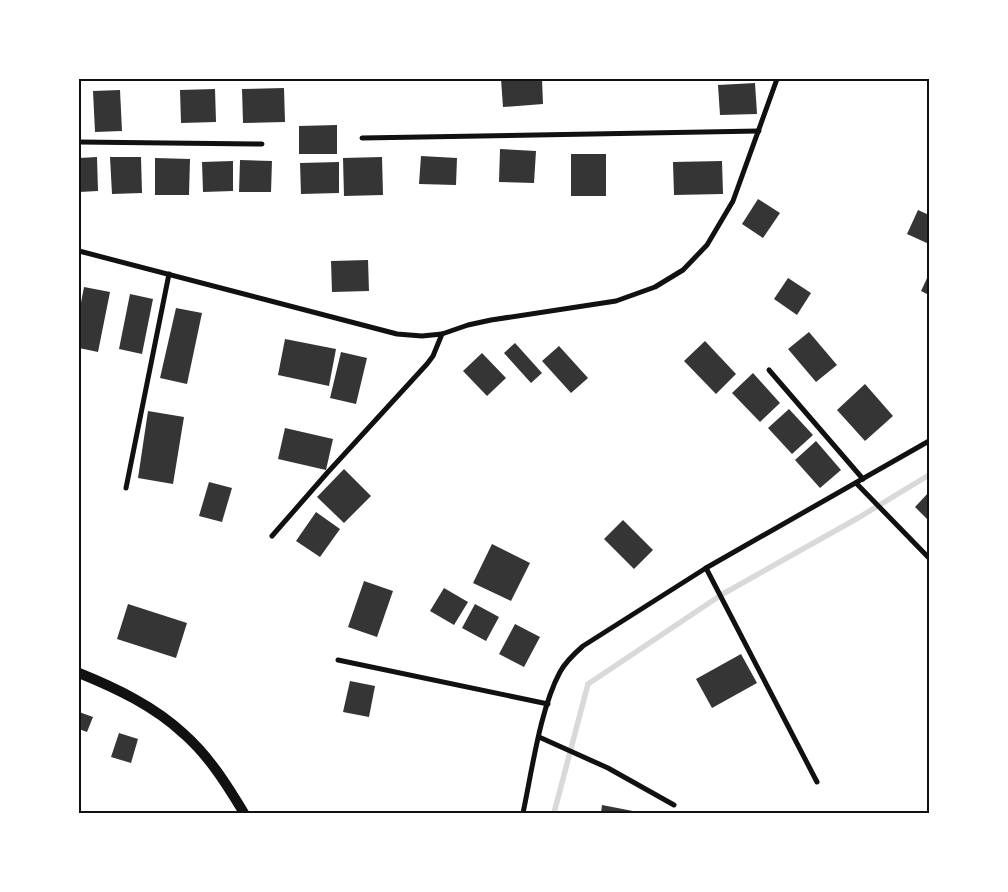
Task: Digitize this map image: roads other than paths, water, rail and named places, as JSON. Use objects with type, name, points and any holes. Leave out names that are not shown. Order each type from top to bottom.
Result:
[{"type":"main road","points":[[79,673],[148,706],[184,734],[204,755],[244,813]]},
{"type":"street","points":[[79,251],[398,334],[422,336],[442,334],[468,325],[491,320],[616,301],[656,287],[683,270],[706,245],[733,201],[778,79]]},
{"type":"street","points":[[362,138],[759,131]]},
{"type":"street","points":[[79,142],[262,144]]},
{"type":"street","points":[[126,488],[169,274]]},
{"type":"street","points":[[272,536],[427,364],[433,356],[442,334]]},
{"type":"street","points":[[769,370],[863,479]]},
{"type":"street","points":[[523,813],[548,704],[561,671],[570,658],[583,646],[706,568],[929,440]]},
{"type":"street","points":[[856,483],[929,558]]},
{"type":"street","points":[[706,568],[817,782]]},
{"type":"street","points":[[338,660],[548,704]]},
{"type":"street","points":[[539,737],[608,768],[674,805]]},
{"type":"waterway","points":[[554,813],[588,684],[721,595],[858,518],[929,475]]}]
